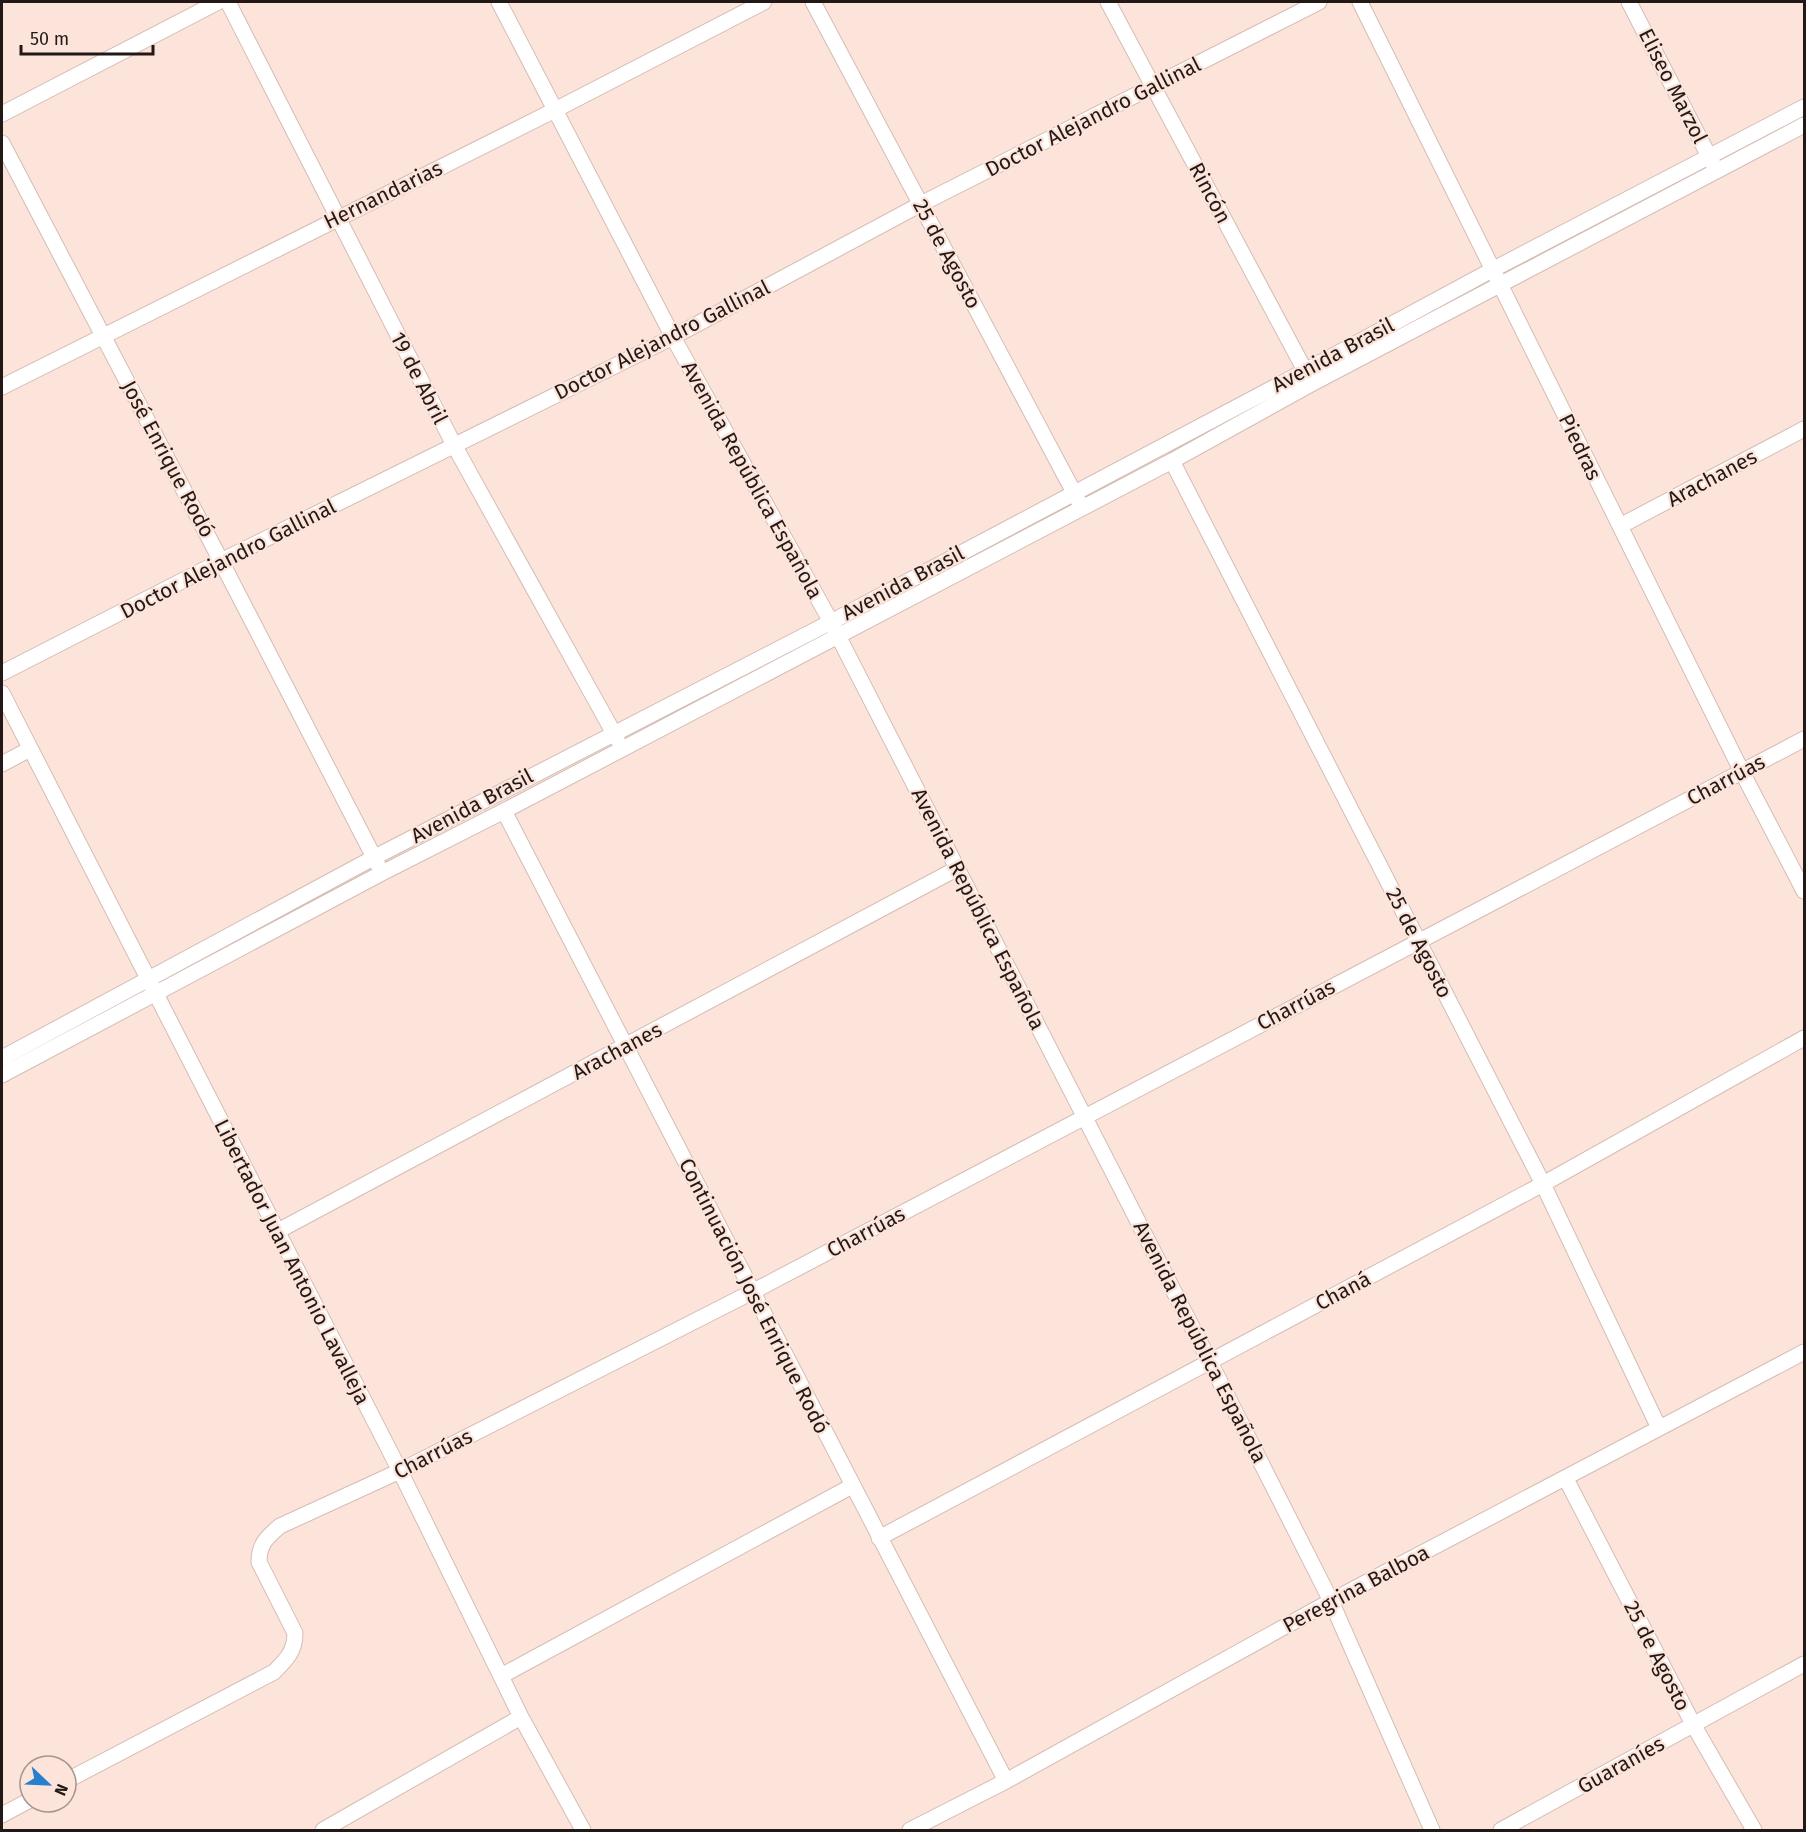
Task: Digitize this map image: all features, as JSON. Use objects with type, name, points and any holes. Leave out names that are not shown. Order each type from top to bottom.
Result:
[{"type":"street","points":[[2,114],[218,2]]},
{"type":"street","name":"19 de Abril","points":[[228,2],[454,445],[622,748]]},
{"type":"street","name":"Avenida República Española","points":[[499,2],[673,337],[831,622],[958,868],[1331,1601],[1432,1830]]},
{"type":"street","name":"Hernandarias","points":[[2,387],[555,110],[764,2]]},
{"type":"street","name":"25 de Agosto","points":[[813,2],[1082,507]]},
{"type":"street","name":"Rincón","points":[[1108,2],[1309,377]]},
{"type":"street","name":"Doctor Alejandro Gallinal","points":[[2,673],[673,337],[921,204],[1319,2]]},
{"type":"street","name":"Piedras","points":[[1360,2],[1742,772],[1804,891]]},
{"type":"street","name":"Eliseo Marzol","points":[[1629,2],[1713,164]]},
{"type":"street","name":"Avenida Brasil","points":[[2,1075],[375,857],[831,622],[1074,493],[1500,284],[1713,164],[1804,107]]},
{"type":"street","name":"Avenida Brasil","points":[[2,1058],[504,811],[1172,461],[1309,377],[1492,270],[1713,164],[1804,125]]},
{"type":"street","name":"José Enrique Rodó","points":[[2,143],[222,561],[382,873]]},
{"type":"street","name":"Arachanes","points":[[1620,526],[1804,429]]},
{"type":"street","name":"25 de Agosto","points":[[1172,461],[1543,1184],[1659,1428]]},
{"type":"street","name":"Libertador Juan Antonio Lavalleja","points":[[2,693],[400,1471],[521,1717],[583,1830]]},
{"type":"street","name":"Charrúas","points":[[78,1775],[274,1672],[290,1655],[295,1645],[295,1633],[259,1562],[259,1551],[269,1536],[280,1526],[400,1471],[752,1292],[1804,739]]},
{"type":"street","points":[[2,765],[30,749]]},
{"type":"street","name":"Continuación José Enrique Rodó","points":[[504,811],[1006,1781]]},
{"type":"street","name":"Arachanes","points":[[276,1232],[958,868]]},
{"type":"street","name":"Chaná","points":[[879,1538],[1543,1184],[1804,1038]]},
{"type":"street","name":"Peregrina Balboa","points":[[910,1830],[1006,1781],[1331,1601],[1804,1352]]},
{"type":"street","name":"25 de Agosto","points":[[1566,1479],[1694,1726],[1754,1830]]},
{"type":"street","points":[[501,1676],[852,1486]]},
{"type":"street","name":"Guaraníes","points":[[1501,1830],[1804,1664]]},
{"type":"street","points":[[323,1830],[521,1717]]},
{"type":"street","points":[[2,1815],[18,1806]]}]
